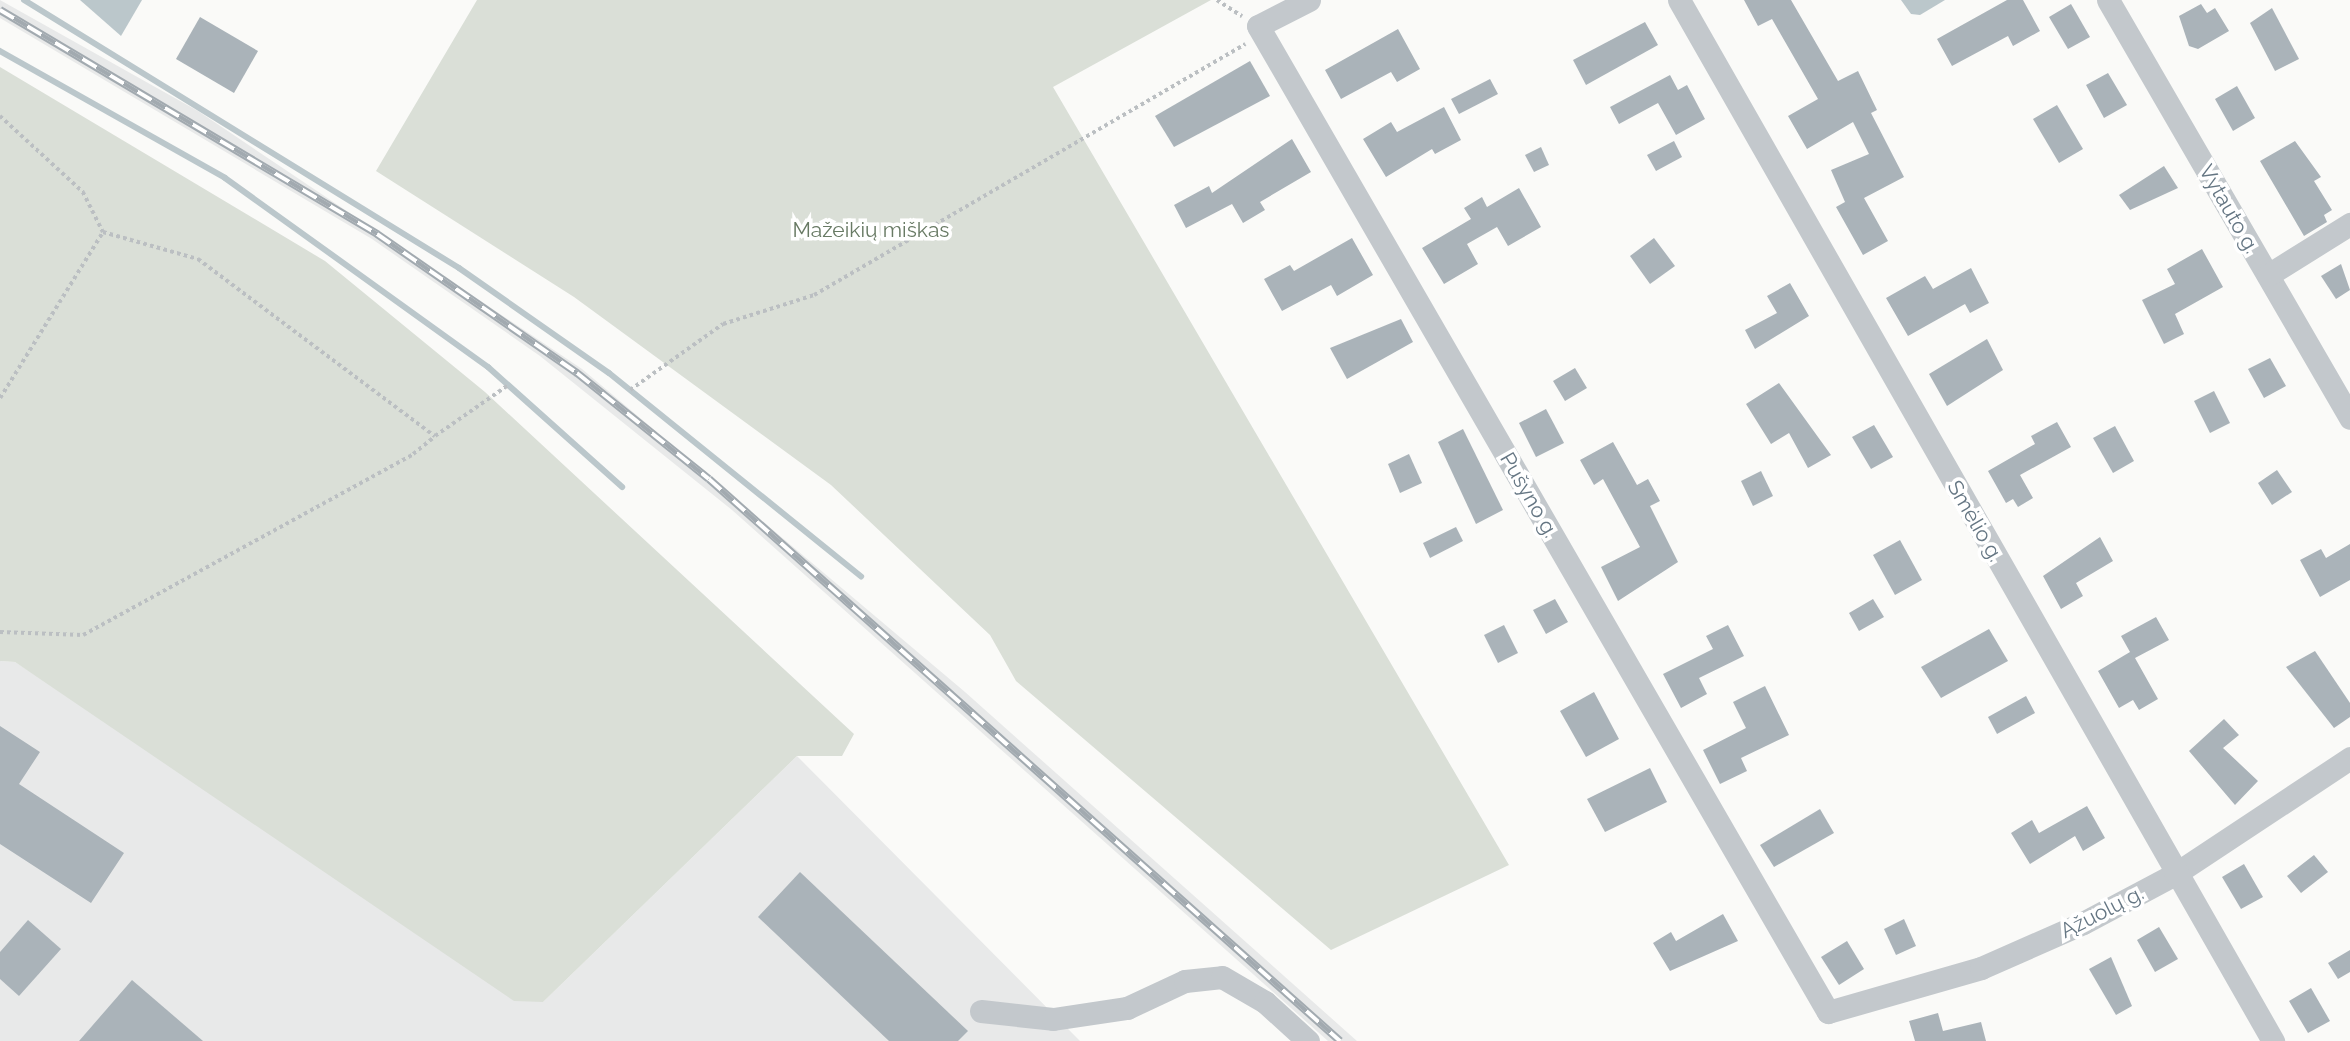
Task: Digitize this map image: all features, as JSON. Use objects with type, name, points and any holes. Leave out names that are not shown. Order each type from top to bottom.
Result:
[{"type":"street","points":[[1260,30],[1309,0]]},
{"type":"street","name":"Smėlio g.","points":[[1679,0],[2175,874],[2273,1041]]},
{"type":"street","name":"Vytauto g.","points":[[2108,0],[2350,418]]},
{"type":"street","name":"Pušyno g.","points":[[1260,30],[1828,1012]]},
{"type":"street","points":[[2268,275],[2350,224]]},
{"type":"street","name":"Ąžuolų g.","points":[[1828,1012],[1981,968],[2175,874],[2350,758]]},
{"type":"street","points":[[981,1011],[1053,1019],[1127,1008],[1185,981],[1222,977],[1265,1002],[1308,1041]]},
{"type":"path","points":[[630,390],[723,324],[814,295],[1260,30],[1217,0]]},
{"type":"path","points":[[0,116],[83,192],[103,232],[198,258],[435,436]]},
{"type":"path","points":[[0,398],[103,232]]},
{"type":"path","points":[[1,631],[83,635],[413,454],[508,386]]},
{"type":"shaded area","points":[[0,0],[198,111],[582,369],[965,692],[1357,1041],[1328,1041],[732,510],[540,356],[372,239],[0,18]]},
{"type":"shaded area","points":[[80,0],[142,0],[121,36]]},
{"type":"shaded area","points":[[1901,0],[1945,0],[1920,15],[1911,14]]},
{"type":"shaded area","points":[[0,661],[15,662],[543,1002],[797,756],[1080,1041],[0,1041]]},
{"type":"green space","name":"Mažeikių miškas","points":[[477,0],[1211,0],[1053,87],[1509,865],[1331,950],[1016,681],[990,635],[831,485],[574,297],[376,171]]},
{"type":"green space","points":[[0,67],[325,261],[485,392],[854,734],[842,756],[797,756],[543,1002],[514,1001],[15,662],[0,661]]},
{"type":"building","points":[[1744,0],[1791,0],[1838,81],[1858,71],[1877,110],[1871,113],[1904,177],[1864,198],[1888,241],[1863,255],[1836,207],[1845,202],[1831,170],[1869,154],[1853,122],[1807,149],[1788,116],[1818,99],[1772,19],[1758,26]]},
{"type":"building","points":[[2007,0],[2023,0],[2040,31],[2013,46],[2008,36],[1952,66],[1937,39]]},
{"type":"building","points":[[2071,4],[2090,37],[2068,49],[2049,17]]},
{"type":"building","points":[[2201,4],[2207,13],[2215,8],[2229,31],[2198,49],[2189,46],[2179,16]]},
{"type":"building","points":[[2272,8],[2299,59],[2275,71],[2250,23]]},
{"type":"building","points":[[200,17],[258,51],[234,93],[176,59]]},
{"type":"building","points":[[1645,22],[1658,45],[1586,85],[1573,60]]},
{"type":"building","points":[[1398,29],[1420,69],[1397,82],[1391,72],[1341,99],[1325,70]]},
{"type":"building","points":[[1250,61],[1270,96],[1174,147],[1155,116]]},
{"type":"building","points":[[2108,73],[2127,105],[2104,118],[2086,85]]},
{"type":"building","points":[[1670,75],[1678,90],[1687,85],[1705,119],[1676,135],[1658,103],[1619,124],[1610,107]]},
{"type":"building","points":[[1490,79],[1498,94],[1459,114],[1451,99]]},
{"type":"building","points":[[2237,86],[2255,118],[2233,131],[2215,99]]},
{"type":"building","points":[[2057,105],[2083,149],[2059,163],[2033,119]]},
{"type":"building","points":[[1444,107],[1461,140],[1435,154],[1432,149],[1386,177],[1363,139],[1391,122],[1397,132]]},
{"type":"building","points":[[1292,139],[1311,172],[1260,202],[1265,210],[1243,223],[1232,204],[1186,228],[1174,205],[1209,186],[1212,193]]},
{"type":"building","points":[[1674,141],[1682,157],[1656,171],[1647,155]]},
{"type":"building","points":[[2295,141],[2321,177],[2314,181],[2332,210],[2324,215],[2327,222],[2304,236],[2260,161]]},
{"type":"building","points":[[1541,147],[1549,165],[1534,172],[1525,155]]},
{"type":"building","points":[[2164,166],[2178,188],[2130,210],[2119,195]]},
{"type":"building","points":[[1519,188],[1541,227],[1508,246],[1497,227],[1467,244],[1478,264],[1444,284],[1422,248],[1471,219],[1464,208],[1482,197],[1487,207]]},
{"type":"building","points":[[1352,238],[1373,275],[1337,296],[1331,285],[1282,311],[1264,279],[1290,265],[1294,271]]},
{"type":"building","points":[[1654,238],[1675,266],[1650,284],[1630,256]]},
{"type":"building","points":[[2202,249],[2223,287],[2175,314],[2184,334],[2164,344],[2142,300],[2175,284],[2167,269]]},
{"type":"building","points":[[2341,264],[2350,290],[2336,299],[2321,276]]},
{"type":"building","points":[[1971,268],[1989,303],[1970,313],[1965,304],[1908,336],[1886,298],[1925,276],[1933,289]]},
{"type":"building","points":[[1790,283],[1809,316],[1755,349],[1745,330],[1777,313],[1767,296]]},
{"type":"building","points":[[1401,319],[1413,342],[1347,379],[1330,348]]},
{"type":"building","points":[[1987,339],[2003,370],[1947,406],[1929,374]]},
{"type":"building","points":[[2270,358],[2286,386],[2264,398],[2248,369]]},
{"type":"building","points":[[1575,368],[1587,388],[1565,401],[1553,381]]},
{"type":"building","points":[[1779,383],[1831,455],[1808,468],[1789,433],[1771,444],[1746,404]]},
{"type":"building","points":[[2214,391],[2230,423],[2210,433],[2194,401]]},
{"type":"building","points":[[1546,409],[1564,443],[1536,457],[1519,423]]},
{"type":"building","points":[[2057,422],[2071,447],[2020,475],[2033,498],[2018,507],[2013,499],[2006,503],[1988,471],[2035,444],[2031,436]]},
{"type":"building","points":[[1874,425],[1893,457],[1871,469],[1852,437]]},
{"type":"building","points":[[2115,426],[2134,461],[2113,473],[2093,438]]},
{"type":"building","points":[[1463,429],[1503,510],[1476,524],[1438,442]]},
{"type":"building","points":[[1613,442],[1637,485],[1648,479],[1660,501],[1650,506],[1678,562],[1618,601],[1601,567],[1640,547],[1603,479],[1594,485],[1580,460]]},
{"type":"building","points":[[1409,454],[1422,483],[1400,493],[1388,464]]},
{"type":"building","points":[[2277,470],[2292,492],[2272,505],[2258,483]]},
{"type":"building","points":[[1761,471],[1773,496],[1753,506],[1741,481]]},
{"type":"building","points":[[1456,527],[1463,541],[1430,558],[1423,543]]},
{"type":"building","points":[[2100,537],[2113,561],[2076,583],[2083,596],[2061,609],[2043,576]]},
{"type":"building","points":[[1900,540],[1922,580],[1895,595],[1873,555]]},
{"type":"building","points":[[2350,544],[2350,580],[2320,597],[2300,560],[2321,549],[2326,558]]},
{"type":"building","points":[[1555,599],[1568,622],[1546,634],[1533,610]]},
{"type":"building","points":[[1873,599],[1884,617],[1859,631],[1849,613]]},
{"type":"building","points":[[2156,617],[2169,640],[2135,658],[2158,699],[2139,710],[2133,700],[2119,708],[2098,671],[2130,652],[2121,636]]},
{"type":"building","points":[[1504,625],[1518,653],[1498,663],[1484,635]]},
{"type":"building","points":[[1728,625],[1744,656],[1699,678],[1707,694],[1681,708],[1663,674],[1713,649],[1706,636]]},
{"type":"building","points":[[1989,629],[2008,661],[1941,698],[1921,667]]},
{"type":"building","points":[[2315,651],[2350,703],[2350,717],[2334,728],[2286,667]]},
{"type":"building","points":[[1765,686],[1789,735],[1741,758],[1747,771],[1720,784],[1703,750],[1746,728],[1733,702]]},
{"type":"building","points":[[1594,692],[1619,739],[1586,757],[1560,711]]},
{"type":"building","points":[[2026,696],[2035,713],[1997,734],[1988,717]]},
{"type":"building","points":[[2224,719],[2239,735],[2223,748],[2258,781],[2235,805],[2189,751]]},
{"type":"building","points":[[0,726],[40,752],[19,784],[124,853],[91,903],[0,844]]},
{"type":"building","points":[[1650,768],[1667,802],[1605,832],[1587,799]]},
{"type":"building","points":[[2087,806],[2105,838],[2083,851],[2075,836],[2030,864],[2011,833],[2032,820],[2039,833]]},
{"type":"building","points":[[1820,809],[1834,833],[1774,867],[1760,845]]},
{"type":"building","points":[[2314,855],[2328,872],[2301,893],[2287,876]]},
{"type":"building","points":[[2244,864],[2263,897],[2241,909],[2222,877]]},
{"type":"building","points":[[800,872],[968,1031],[958,1041],[889,1041],[758,917]]},
{"type":"building","points":[[1723,914],[1738,941],[1670,971],[1653,943],[1671,932],[1676,941]]},
{"type":"building","points":[[1904,919],[1916,946],[1896,955],[1884,929]]},
{"type":"building","points":[[28,920],[61,949],[19,996],[0,979],[0,952]]},
{"type":"building","points":[[2159,927],[2178,959],[2155,972],[2137,940]]},
{"type":"building","points":[[1847,941],[1864,969],[1839,985],[1821,957]]},
{"type":"building","points":[[2350,950],[2350,972],[2338,979],[2328,963]]},
{"type":"building","points":[[2111,957],[2132,1006],[2116,1015],[2089,969]]},
{"type":"building","points":[[132,980],[203,1041],[79,1041]]},
{"type":"building","points":[[2311,988],[2330,1021],[2308,1033],[2289,1001]]},
{"type":"building","points":[[1938,1013],[1943,1031],[1981,1022],[1986,1041],[1915,1041],[1909,1021]]},
{"type":"waterway","points":[[24,0],[459,268],[609,373],[861,576]]},
{"type":"waterway","points":[[0,51],[225,178],[488,367],[622,487]]},
{"type":"railway","points":[[0,10],[377,234],[577,373],[709,479],[1340,1041]]}]
